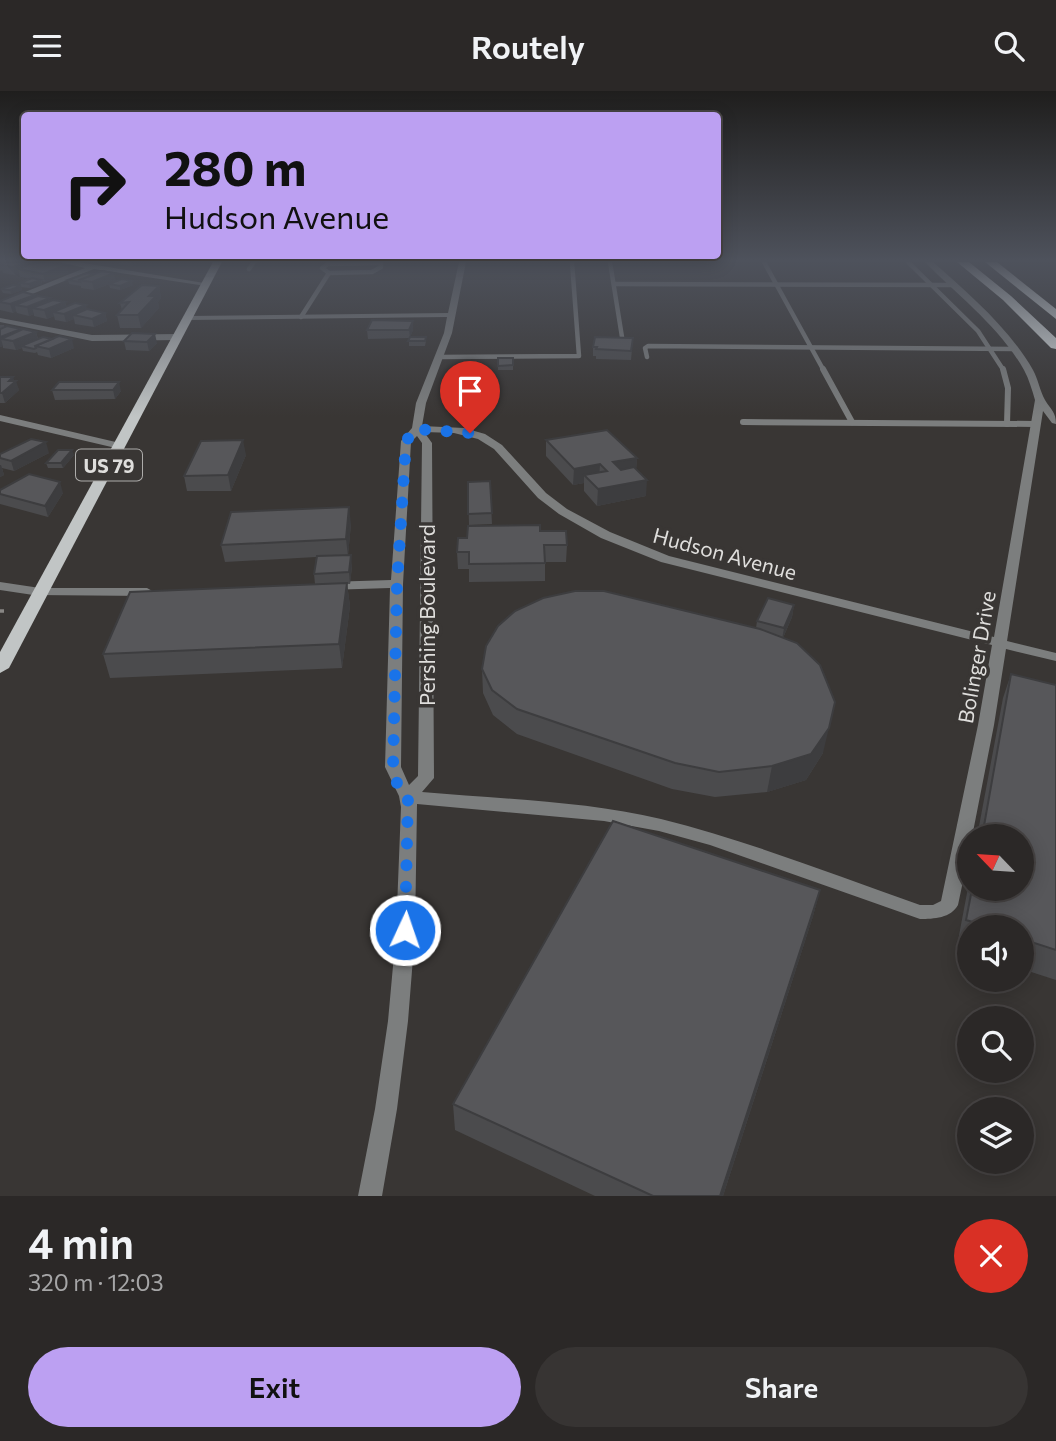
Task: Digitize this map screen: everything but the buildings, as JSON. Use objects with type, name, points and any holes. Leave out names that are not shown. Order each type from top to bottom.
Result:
[{"type":"highway","points":[[1024,314],[1056,345]]},
{"type":"main road","name":"US 79","points":[[0,667],[190,314]]},
{"type":"street","points":[[981,314],[1014,349],[1029,371],[1040,400],[1056,421]]},
{"type":"street","points":[[188,318],[452,315]]},
{"type":"street","name":"Pershing Boulevard","points":[[370,1196],[389,1089],[402,976],[408,883],[408,797],[397,783],[393,767],[397,584],[406,441],[416,429],[421,403],[452,315]]},
{"type":"street","points":[[0,320],[92,338],[178,337]]},
{"type":"street","name":"Bolinger Drive","points":[[408,797],[604,815],[659,825],[714,840],[920,912],[935,912],[949,905],[1000,643],[1040,400]]},
{"type":"street","points":[[0,418],[120,446]]},
{"type":"street","name":"Pershing Boulevard","points":[[408,797],[426,778],[426,443],[416,429]]},
{"type":"street","name":"Hudson Avenue","points":[[416,429],[470,433],[492,442],[549,501],[591,528],[631,547],[690,566],[1056,657]]},
{"type":"street","points":[[317,586],[397,584]]},
{"type":"street","points":[[0,586],[40,592],[156,592]]},
{"type":"lane","points":[[301,317],[303,314]]},
{"type":"lane","points":[[439,357],[579,356],[576,314]]},
{"type":"lane","points":[[618,314],[622,337]]},
{"type":"lane","points":[[794,314],[852,422]]},
{"type":"lane","points":[[959,314],[990,348],[1005,374],[1008,389],[1007,424]]},
{"type":"lane","points":[[647,357],[645,348],[648,346],[1014,349]]},
{"type":"lane","points":[[743,422],[1036,424]]},
{"type":"route","points":[[405,930],[408,797],[397,783],[393,767],[397,584],[406,441],[416,429],[470,433]]}]
